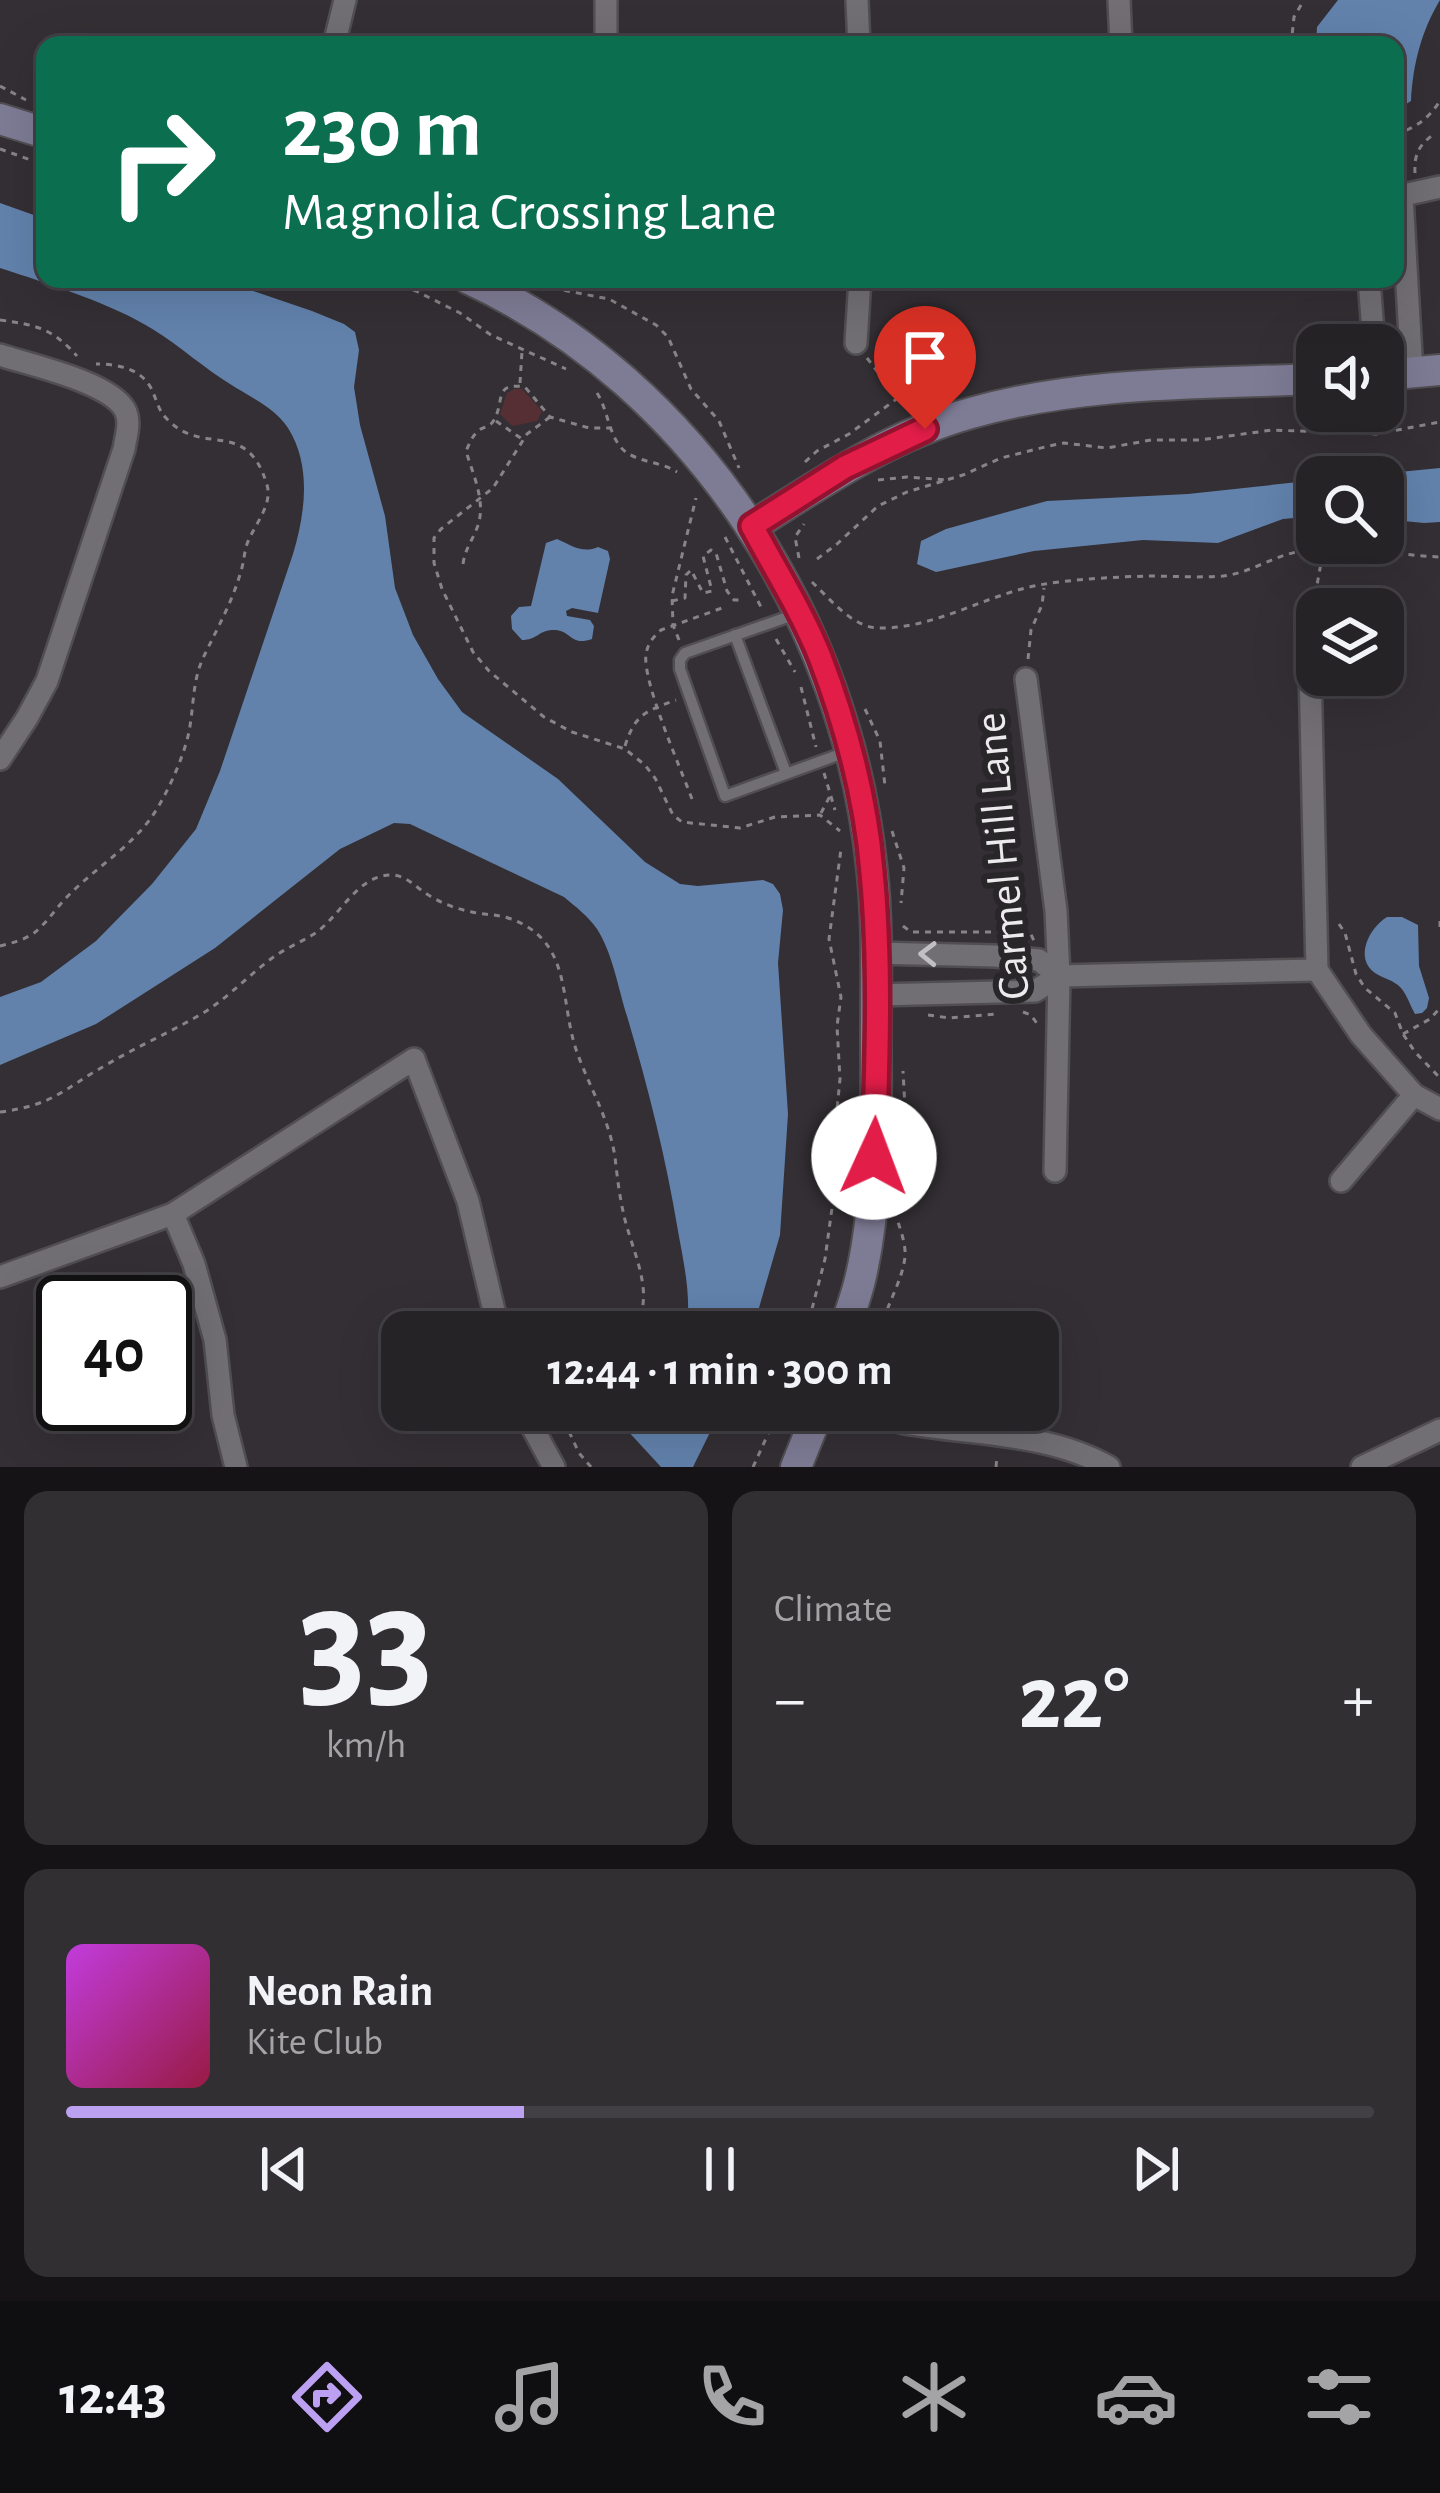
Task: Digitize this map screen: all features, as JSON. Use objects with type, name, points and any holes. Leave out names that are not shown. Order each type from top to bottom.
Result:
[{"type":"street","points":[[336,36],[345,0]]},
{"type":"street","points":[[606,0],[606,36]]},
{"type":"street","points":[[857,0],[859,36]]},
{"type":"street","points":[[1120,0],[1121,36]]},
{"type":"street","points":[[0,118],[36,131]]},
{"type":"street","points":[[1412,373],[1414,193]]},
{"type":"street","points":[[486,288],[533,313],[612,369],[658,410],[700,457],[738,530],[799,613],[819,656],[836,755],[872,871],[876,953],[874,1157],[860,1278],[850,1311]]},
{"type":"street","points":[[856,343],[859,288]]},
{"type":"street","points":[[1371,288],[1373,324]]},
{"type":"street","points":[[0,355],[88,384],[124,406],[129,423],[47,681],[0,759]]},
{"type":"street","points":[[738,530],[862,458],[968,413],[1082,391],[1296,380]]},
{"type":"street","name":"Carmel Hill Lane","points":[[1026,679],[1056,911],[1055,1171]]},
{"type":"street","points":[[1311,696],[1317,970],[1361,1035],[1414,1095],[1440,1109]]},
{"type":"street","points":[[876,953],[1039,960],[1059,976]]},
{"type":"street","points":[[876,995],[1035,991],[1059,976],[1317,970]]},
{"type":"street","points":[[0,1277],[173,1214],[414,1059],[468,1202],[494,1311]]},
{"type":"street","points":[[1341,1181],[1414,1095]]},
{"type":"street","points":[[173,1214],[194,1264],[215,1340],[223,1415],[236,1467]]},
{"type":"street","points":[[1362,1467],[1440,1430]]},
{"type":"street","points":[[534,1431],[554,1467]]},
{"type":"street","points":[[796,1467],[811,1431]]},
{"type":"street","points":[[961,1431],[1034,1441],[1109,1467]]},
{"type":"lane","points":[[799,613],[685,653],[680,669],[725,796],[836,755]]},
{"type":"lane","points":[[735,635],[786,773]]},
{"type":"path","points":[[1292,36],[1294,17],[1304,0]]},
{"type":"path","points":[[0,86],[32,103]]},
{"type":"path","points":[[1404,131],[1429,116],[1440,101]]},
{"type":"path","points":[[1414,193],[1417,151],[1434,134]]},
{"type":"path","points":[[0,149],[36,162]]},
{"type":"path","points":[[404,288],[580,376]]},
{"type":"path","points":[[559,288],[609,299],[668,337],[691,388],[719,421],[742,475]]},
{"type":"path","points":[[0,320],[51,331],[86,363],[130,368],[144,378],[158,407],[179,429],[195,437],[239,444],[252,454],[269,489],[242,570],[198,670],[183,753],[153,816],[40,928],[0,946]]},
{"type":"path","points":[[856,343],[899,399]]},
{"type":"path","points":[[520,385],[521,349]]},
{"type":"path","points":[[464,564],[464,553],[478,527],[480,501],[466,451],[476,433],[494,420],[507,387],[520,385],[550,417],[589,428],[611,428]]},
{"type":"path","points":[[593,388],[626,453],[679,473]]},
{"type":"path","points":[[804,463],[906,392]]},
{"type":"path","points":[[550,417],[523,440],[505,473],[480,501],[434,538],[442,589],[473,652],[544,717],[572,732],[625,748],[656,778],[673,815],[682,822],[740,828],[775,817],[820,815],[841,832]]},
{"type":"path","points":[[494,420],[523,440]]},
{"type":"path","points":[[1404,430],[1440,422]]},
{"type":"path","points":[[817,559],[878,506],[1001,458],[1064,443],[1107,448],[1151,440],[1296,431]]},
{"type":"path","points":[[1352,432],[1395,432]]},
{"type":"path","points":[[877,480],[948,480]]},
{"type":"path","points":[[685,653],[673,625],[672,601],[696,496],[707,509]]},
{"type":"path","points":[[804,524],[794,536],[803,572],[840,608],[875,628],[927,622],[1043,584],[1225,576],[1296,552]]},
{"type":"path","points":[[738,530],[768,624],[806,698],[812,733],[836,755],[831,795],[820,815]]},
{"type":"path","points":[[672,601],[685,598],[686,575],[691,570],[703,593],[712,592],[703,565],[703,556],[711,550],[727,591],[734,600],[742,600]]},
{"type":"path","points":[[1404,555],[1440,557]]},
{"type":"path","points":[[1026,679],[1030,630],[1042,605],[1043,584]]},
{"type":"path","points":[[625,748],[634,721],[642,714],[689,695]]},
{"type":"path","points":[[811,1311],[825,1259],[836,1179],[840,1079],[837,1026],[841,997],[829,939],[841,832],[831,795]]},
{"type":"path","points":[[0,1112],[56,1099],[104,1065],[206,1011],[271,958],[314,934],[370,880],[396,874],[445,904],[518,922],[535,933],[559,963],[571,1035],[611,1132],[623,1213],[644,1289],[641,1311]]},
{"type":"path","points":[[1336,920],[1365,988],[1395,1013],[1415,1052],[1440,1078]]},
{"type":"path","points":[[1440,921],[1440,932]]},
{"type":"path","points":[[903,926],[911,932],[1030,932]]},
{"type":"path","points":[[1403,1034],[1440,1008]]},
{"type":"path","points":[[1021,1011],[1040,1027]]},
{"type":"path","points":[[924,1015],[1008,1012]]},
{"type":"path","points":[[569,1431],[590,1467]]},
{"type":"path","points":[[753,1467],[769,1431]]},
{"type":"path","points":[[996,1467],[998,1455]]},
{"type":"shaded area","points":[[522,389],[542,411],[537,421],[512,426],[500,414],[507,393]]},
{"type":"water","points":[[1338,0],[1440,0],[1419,49],[1411,101],[1404,105],[1404,36],[1316,36],[1317,27]]},
{"type":"water","points":[[0,203],[36,216],[36,280],[0,268]]},
{"type":"water","points":[[59,288],[244,288],[312,311],[355,332],[359,350],[354,387],[385,516],[395,588],[413,635],[462,712],[558,779],[645,862],[680,884],[763,880],[780,894],[778,963],[788,1114],[780,1235],[758,1311],[688,1311],[662,1150],[615,971],[597,929],[564,897],[410,824],[394,823],[340,849],[215,948],[96,1024],[0,1065],[0,997],[41,982],[96,941],[152,884],[196,829],[220,771],[301,523],[301,458],[283,421],[119,311]]},
{"type":"water","points":[[1440,468],[1440,522],[1404,521],[1404,472]]},
{"type":"water","points":[[1296,482],[1296,518],[1218,543],[1143,540],[1034,551],[936,572],[917,564],[921,541],[946,529],[1047,501]]},
{"type":"water","points":[[557,539],[582,549],[608,551],[598,613],[566,611],[567,616],[590,620],[592,639],[579,641],[552,630],[522,640],[512,629],[511,616],[519,607],[531,606],[546,543]]},
{"type":"water","points":[[1387,917],[1402,917],[1418,925],[1419,966],[1429,998],[1422,1013],[1415,1014],[1401,988],[1375,973],[1365,959],[1366,943]]},
{"type":"water","points":[[628,1431],[711,1431],[693,1467],[661,1467]]},
{"type":"route","points":[[874,1157],[876,953],[863,812],[850,750],[819,656],[752,526],[845,467],[925,429]]}]
